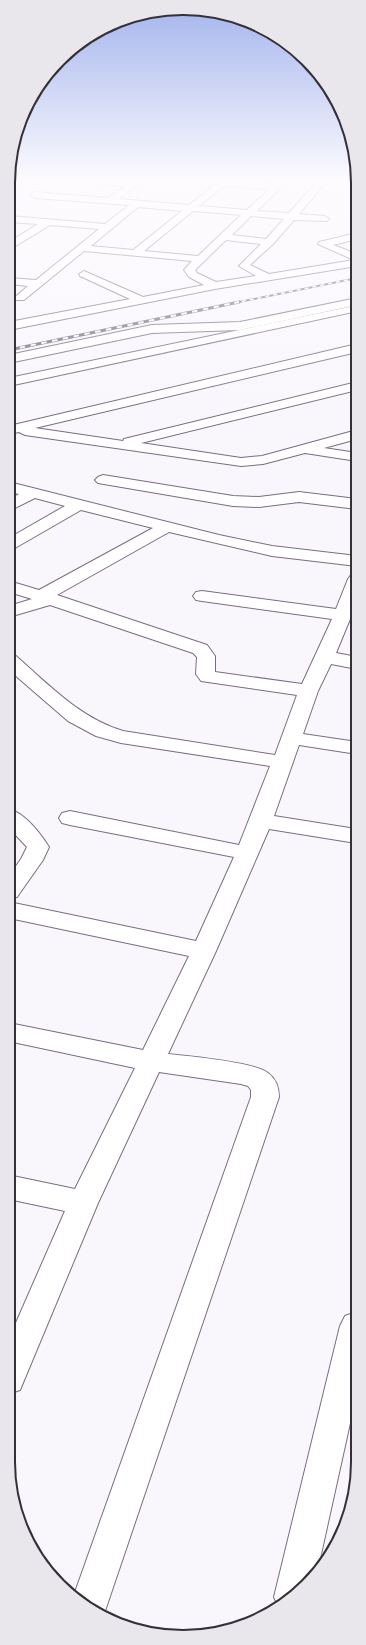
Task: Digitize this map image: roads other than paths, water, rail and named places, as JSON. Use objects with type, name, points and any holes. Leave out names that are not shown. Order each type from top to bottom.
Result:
[{"type":"street","points":[[20,298],[69,258]]},
{"type":"street","points":[[188,258],[202,259]]},
{"type":"street","points":[[253,258],[244,266],[266,278]]},
{"type":"street","points":[[202,259],[191,268],[190,272],[214,286]]},
{"type":"street","points":[[15,325],[214,286],[351,263]]},
{"type":"street","points":[[84,274],[141,300]]},
{"type":"street","points":[[15,281],[37,283]]},
{"type":"street","points":[[15,358],[152,329],[169,327],[218,328],[243,326],[336,305],[351,308]]},
{"type":"street","points":[[15,381],[351,309]]},
{"type":"street","points":[[15,429],[351,349]]},
{"type":"street","points":[[118,444],[351,387]]},
{"type":"street","points":[[15,430],[241,462],[263,460],[351,435]]},
{"type":"street","points":[[302,449],[351,456]]},
{"type":"street","points":[[103,480],[232,501],[260,502],[288,497],[299,497],[351,503]]},
{"type":"street","points":[[15,488],[165,528],[272,551],[351,560]]},
{"type":"street","points":[[15,503],[33,493]]},
{"type":"street","points":[[15,542],[78,505]]},
{"type":"street","points":[[15,610],[47,598],[165,528]]},
{"type":"street","points":[[15,588],[200,649],[206,656],[205,674],[208,677],[308,691]]},
{"type":"street","points":[[15,1362],[83,1202],[204,951],[247,853],[261,821],[308,691],[325,657],[351,595]]},
{"type":"street","points":[[202,596],[342,616]]},
{"type":"street","points":[[325,657],[351,662]]},
{"type":"street","points":[[15,665],[75,717],[86,725],[99,731],[121,737],[282,762]]},
{"type":"street","points":[[291,738],[351,747]]},
{"type":"street","points":[[70,818],[247,853]]},
{"type":"street","points":[[261,821],[351,835]]},
{"type":"street","points":[[15,822],[33,838],[38,847],[32,860],[15,884]]},
{"type":"street","points":[[15,911],[204,951]]},
{"type":"street","points":[[15,1033],[150,1061],[242,1074],[258,1079],[266,1087],[265,1097],[90,1602]]},
{"type":"street","points":[[15,1188],[83,1202]]},
{"type":"street","points":[[295,1587],[351,1348]]},
{"type":"railway","points":[[234,303],[351,279]]},
{"type":"railway","points":[[15,349],[239,302]]}]
